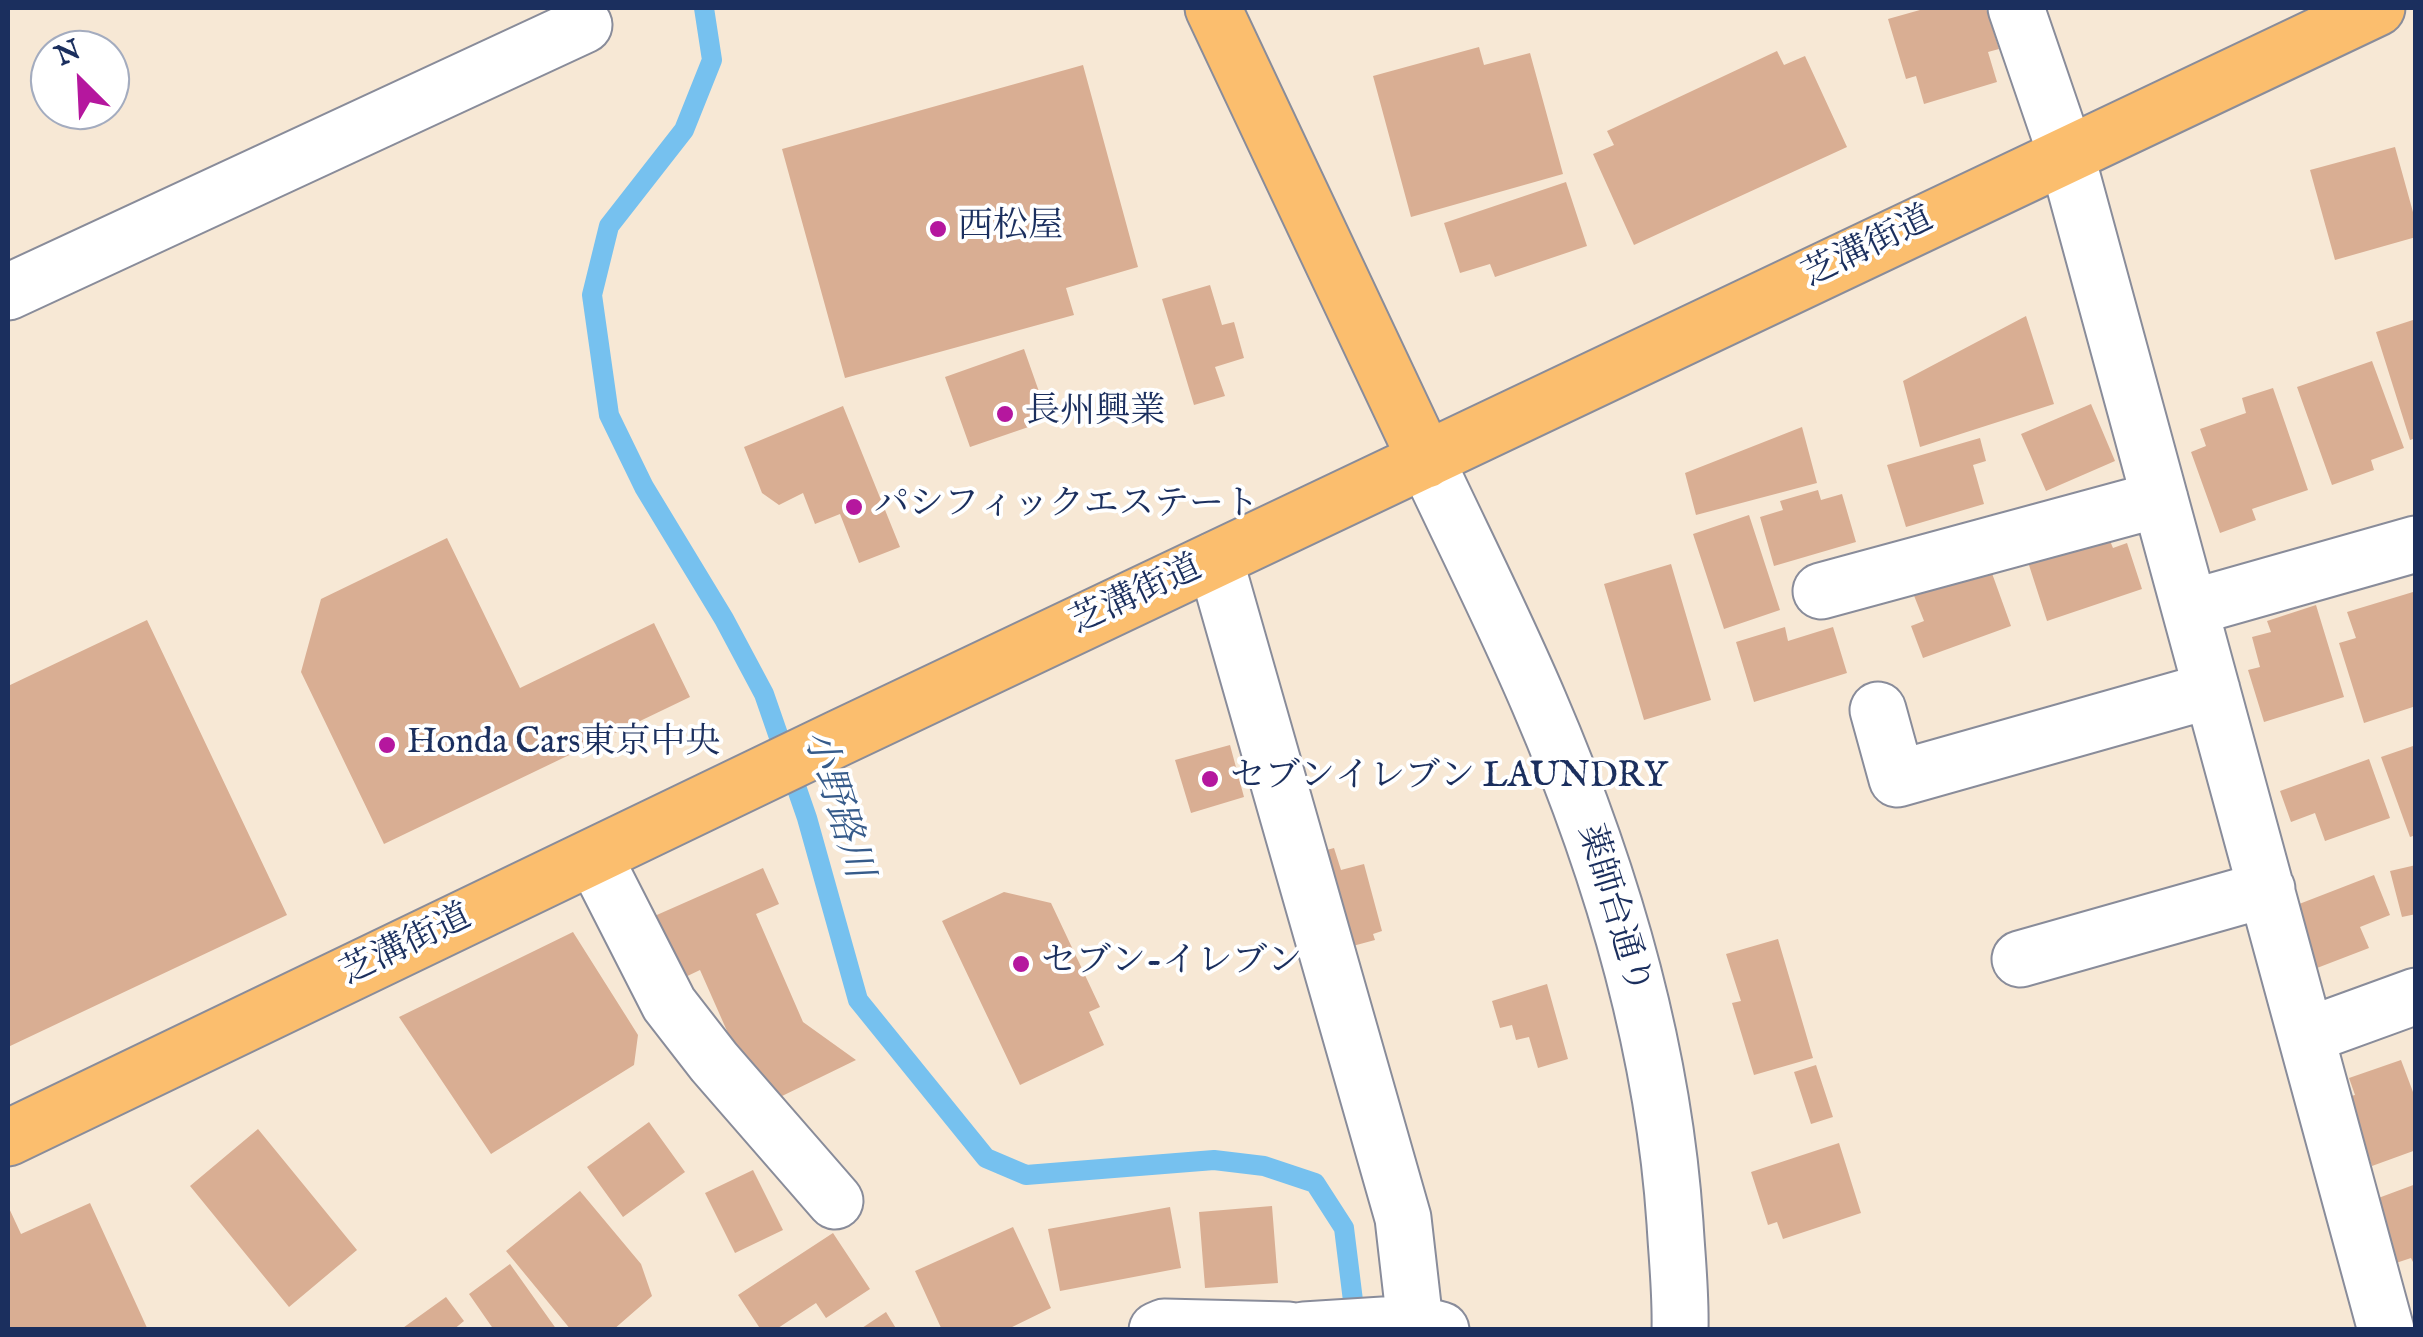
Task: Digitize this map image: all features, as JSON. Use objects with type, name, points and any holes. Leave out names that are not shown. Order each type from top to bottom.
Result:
[{"type":"main road","points":[[1213,8],[1426,460]]},
{"type":"main road","name":"芝溝街道","points":[[8,1138],[839,738],[2377,8]]},
{"type":"street","points":[[2016,8],[2066,154],[2386,1330]]},
{"type":"street","points":[[8,292],[584,26]]},
{"type":"street","name":"薬師台通り","points":[[1426,460],[1539,702],[1583,812],[1630,959],[1652,1053],[1671,1165],[1680,1330]]},
{"type":"street","points":[[1821,591],[2160,499]]},
{"type":"street","points":[[2190,608],[2416,544]]},
{"type":"street","points":[[1216,560],[1403,1218],[1410,1327],[1304,1330]]},
{"type":"street","points":[[1878,710],[1897,779],[2212,690]]},
{"type":"street","points":[[594,858],[669,1004],[835,1201]]},
{"type":"street","points":[[2020,959],[2267,890]]},
{"type":"street","points":[[2306,1036],[2416,996]]},
{"type":"street","points":[[1157,1330],[1164,1326],[1289,1330]]},
{"type":"building","points":[[1927,8],[1986,8],[1999,49],[1988,52],[1997,82],[1924,104],[1916,76],[1906,79],[1888,19]]},
{"type":"building","points":[[1479,47],[1484,65],[1530,53],[1563,174],[1411,217],[1373,76]]},
{"type":"building","points":[[1777,51],[1784,65],[1805,56],[1847,147],[1634,245],[1593,154],[1614,145],[1607,131]]},
{"type":"building","points":[[1083,65],[1138,267],[1066,288],[1074,315],[845,378],[782,149]]},
{"type":"building","points":[[2395,147],[2416,223],[2416,237],[2335,260],[2310,170]]},
{"type":"building","points":[[1566,182],[1587,246],[1495,277],[1490,264],[1460,273],[1444,223]]},
{"type":"building","points":[[1210,285],[1222,325],[1234,322],[1244,358],[1215,367],[1225,396],[1194,405],[1162,299]]},
{"type":"building","points":[[2026,316],[2054,404],[1920,447],[1903,381]]},
{"type":"building","points":[[2416,319],[2416,438],[2410,440],[2376,332]]},
{"type":"building","points":[[1024,349],[1049,420],[970,447],[945,377]]},
{"type":"building","points":[[2372,361],[2404,448],[2371,460],[2374,470],[2332,485],[2297,387]]},
{"type":"building","points":[[2273,388],[2308,490],[2252,509],[2256,520],[2220,533],[2191,452],[2206,446],[2200,429],[2246,413],[2242,398]]},
{"type":"building","points":[[2091,404],[2115,461],[2046,491],[2021,434]]},
{"type":"building","points":[[843,406],[900,547],[859,563],[840,514],[815,524],[803,493],[779,505],[762,493],[744,447]]},
{"type":"building","points":[[1802,427],[1817,483],[1696,515],[1685,473]]},
{"type":"building","points":[[1980,438],[1986,461],[1973,465],[1984,504],[1906,527],[1887,465]]},
{"type":"building","points":[[1818,490],[1821,500],[1842,494],[1856,542],[1774,566],[1760,517],[1783,510],[1780,501]]},
{"type":"building","points":[[1749,515],[1780,610],[1724,629],[1693,534]]},
{"type":"building","points":[[2108,536],[2113,548],[2127,543],[2142,589],[2047,621],[2028,562]]},
{"type":"building","points":[[447,538],[520,688],[654,623],[690,697],[384,844],[301,672],[321,599]]},
{"type":"building","points":[[1671,564],[1711,700],[1644,720],[1604,584]]},
{"type":"building","points":[[1989,565],[2011,626],[1923,658],[1911,626],[1924,621],[1913,593]]},
{"type":"building","points":[[2413,592],[2416,706],[2364,723],[2339,643],[2356,638],[2347,612]]},
{"type":"building","points":[[2316,605],[2344,697],[2264,722],[2248,670],[2260,667],[2252,637],[2271,632],[2267,621]]},
{"type":"building","points":[[147,620],[287,915],[8,1047],[8,686]]},
{"type":"building","points":[[1785,627],[1788,641],[1833,627],[1847,673],[1754,702],[1736,642]]},
{"type":"building","points":[[1230,745],[1244,797],[1191,813],[1175,760]]},
{"type":"building","points":[[2416,745],[2416,835],[2410,837],[2381,757]]},
{"type":"building","points":[[2369,759],[2390,818],[2325,841],[2315,813],[2291,822],[2280,791]]},
{"type":"building","points":[[1334,848],[1341,870],[1364,864],[1382,931],[1373,934],[1375,940],[1349,947],[1323,851]]},
{"type":"building","points":[[2416,865],[2416,914],[2402,917],[2390,871]]},
{"type":"building","points":[[763,868],[779,904],[756,914],[803,1022],[856,1060],[780,1097],[739,1058],[700,970],[677,981],[650,918]]},
{"type":"building","points":[[2374,875],[2390,915],[2360,927],[2369,948],[2317,968],[2294,906]]},
{"type":"building","name":"セブン-イレブン","points":[[1004,892],[1051,903],[1100,1007],[1089,1012],[1104,1045],[1020,1085],[942,921]]},
{"type":"building","points":[[573,932],[638,1035],[634,1065],[491,1154],[399,1017]]},
{"type":"building","points":[[1778,939],[1813,1058],[1754,1075],[1732,1003],[1741,1001],[1726,954]]},
{"type":"building","points":[[1547,984],[1568,1059],[1538,1068],[1529,1037],[1516,1040],[1512,1025],[1500,1028],[1492,1001]]},
{"type":"building","points":[[2401,1060],[2416,1100],[2416,1150],[2372,1166],[2347,1097],[2355,1095],[2349,1078]]},
{"type":"building","points":[[1816,1065],[1833,1117],[1811,1124],[1794,1072]]},
{"type":"building","points":[[649,1122],[685,1172],[623,1217],[587,1167]]},
{"type":"building","points":[[258,1129],[357,1250],[289,1307],[190,1186]]},
{"type":"building","points":[[1839,1143],[1861,1213],[1783,1239],[1777,1222],[1768,1225],[1751,1172]]},
{"type":"building","points":[[753,1170],[783,1230],[735,1253],[705,1193]]},
{"type":"building","points":[[2416,1184],[2416,1268],[2411,1258],[2396,1263],[2373,1200]]},
{"type":"building","points":[[580,1191],[641,1264],[652,1296],[613,1330],[571,1330],[506,1251]]},
{"type":"building","points":[[90,1203],[148,1330],[8,1330],[8,1206],[21,1234]]},
{"type":"building","points":[[1272,1206],[1278,1283],[1205,1288],[1199,1212]]},
{"type":"building","points":[[1170,1207],[1181,1268],[1060,1291],[1048,1229]]},
{"type":"building","points":[[1013,1227],[1051,1308],[1006,1330],[942,1330],[915,1271]]},
{"type":"building","points":[[833,1233],[870,1289],[826,1318],[816,1303],[775,1330],[761,1330],[738,1295]]},
{"type":"building","points":[[510,1264],[557,1330],[494,1330],[469,1294]]},
{"type":"building","points":[[446,1297],[464,1321],[453,1330],[400,1330]]},
{"type":"building","points":[[886,1312],[897,1330],[859,1330]]},
{"type":"waterway","name":"小野路川","points":[[704,8],[712,60],[684,130],[609,226],[592,295],[609,415],[644,487],[724,619],[764,694],[807,818],[858,1000],[986,1158],[1026,1175],[1214,1160],[1264,1166],[1315,1183],[1344,1228],[1356,1325]]},
{"type":"place","name":"西松屋","points":[[938,229]]},
{"type":"place","name":"長州興業","points":[[1005,414]]},
{"type":"place","name":"パシフィックエステート","points":[[854,507]]},
{"type":"place","name":"Honda Cars東京中央","points":[[387,745]]},
{"type":"place","name":"セブンイレブン LAUNDRY","points":[[1210,779]]},
{"type":"place","name":"セブン-イレブン","points":[[1021,964]]}]
